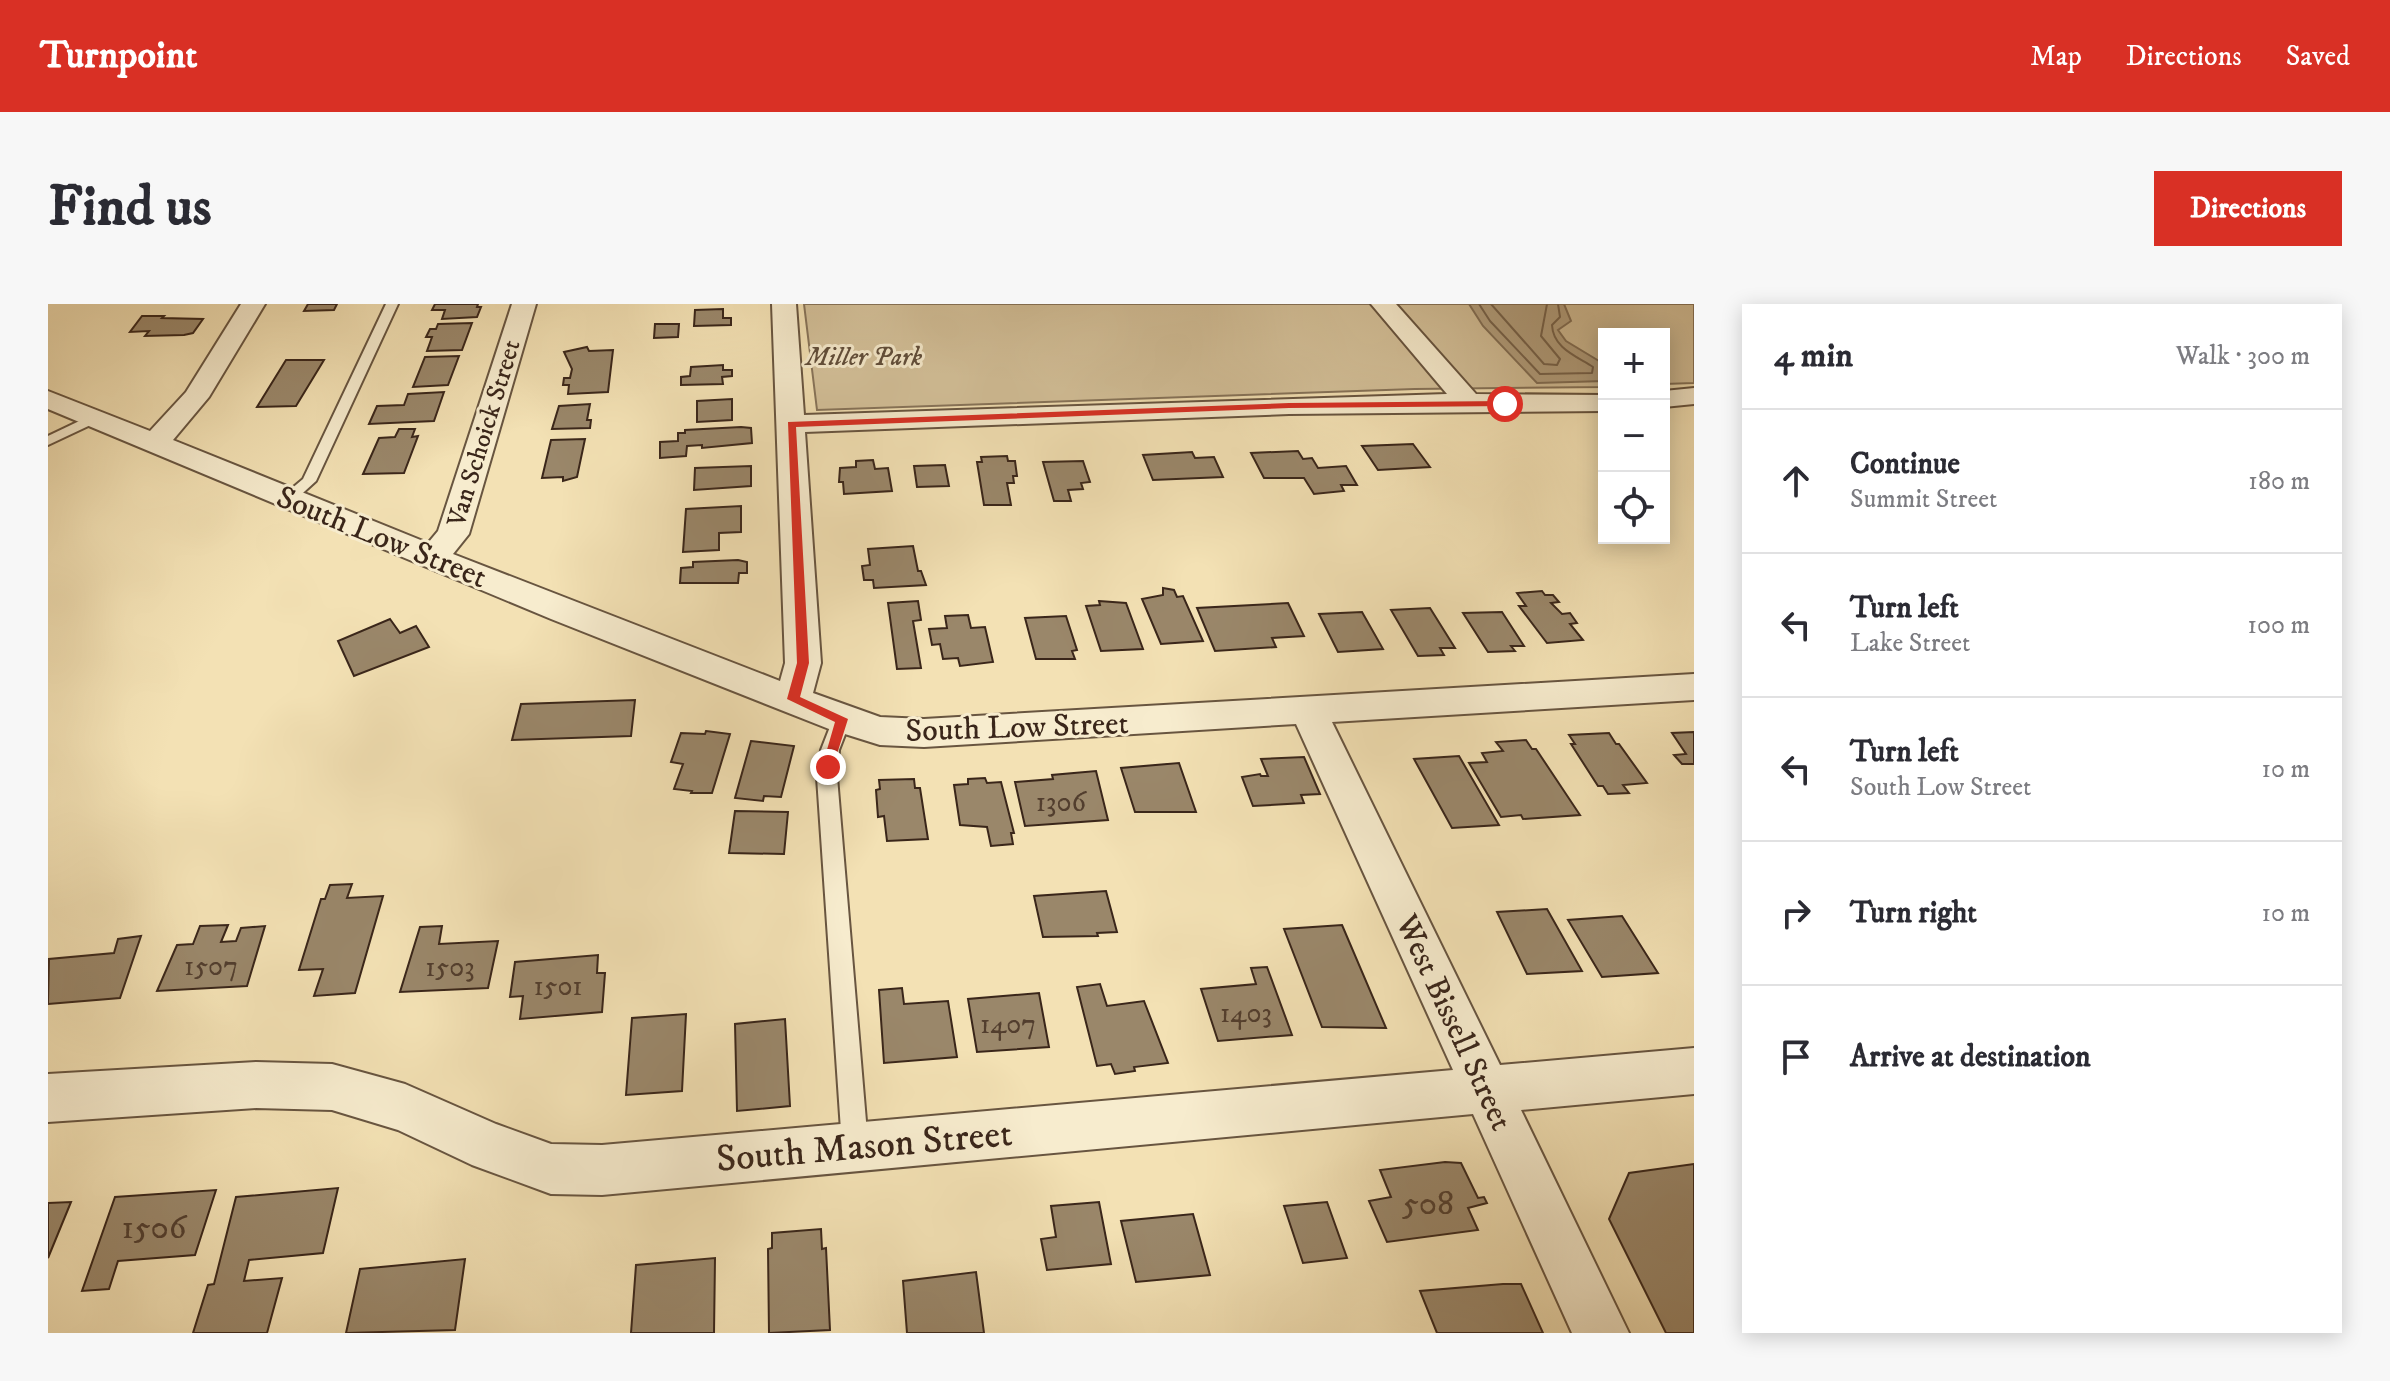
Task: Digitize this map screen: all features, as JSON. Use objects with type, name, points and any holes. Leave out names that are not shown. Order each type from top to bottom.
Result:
[{"type":"street","points":[[154,442],[171,429],[190,404],[253,304]]},
{"type":"street","name":"Van Schoick Street","points":[[433,557],[453,534],[524,304]]},
{"type":"street","points":[[784,304],[803,663],[793,699]]},
{"type":"street","points":[[1383,304],[1468,402]]},
{"type":"street","points":[[1670,398],[1694,396]]},
{"type":"street","name":"South Low Street","points":[[48,399],[563,611],[880,731],[924,733],[1694,687]]},
{"type":"street","points":[[791,424],[1468,402],[1598,403]]},
{"type":"street","name":"West Bissell Street","points":[[1308,711],[1601,1333]]},
{"type":"street","name":"South Mason Street","points":[[48,1098],[256,1085],[332,1087],[405,1108],[490,1147],[551,1169],[602,1170],[1694,1071]]},
{"type":"lane","points":[[289,498],[309,481],[392,304]]},
{"type":"lane","points":[[48,441],[94,418]]},
{"type":"lane","points":[[842,719],[830,750],[827,777],[855,1145]]},
{"type":"green space","name":"Miller Park","points":[[804,304],[1694,304],[1694,383],[1670,384],[1670,328],[1598,328],[1598,387],[1415,389],[817,410]]},
{"type":"water","points":[[1469,304],[1564,304],[1571,321],[1558,330],[1566,341],[1598,360],[1598,381],[1537,383],[1483,326]]},
{"type":"building","points":[[308,304],[337,304],[334,310],[304,311]]},
{"type":"building","points":[[435,304],[478,304],[477,307],[481,307],[477,317],[442,319],[445,310],[432,310]]},
{"type":"building","points":[[723,309],[723,318],[731,318],[731,325],[694,326],[695,310]]},
{"type":"building","points":[[142,316],[203,319],[193,333],[184,335],[145,336],[149,331],[130,332]]},
{"type":"building","points":[[472,323],[462,350],[427,351],[432,337],[426,337],[430,329],[436,329],[438,324]]},
{"type":"building","points":[[655,324],[679,324],[678,337],[654,338]]},
{"type":"building","points":[[587,347],[589,351],[613,350],[608,392],[568,394],[569,385],[563,385],[564,378],[570,378],[572,369],[564,352]]},
{"type":"building","points":[[459,356],[448,385],[413,387],[425,357]]},
{"type":"building","points":[[286,360],[324,360],[296,406],[257,407]]},
{"type":"building","points":[[723,365],[723,370],[732,370],[732,376],[722,377],[723,384],[681,385],[681,377],[690,376],[691,367]]},
{"type":"building","points":[[444,392],[434,421],[369,424],[377,406],[404,405],[408,394]]},
{"type":"building","points":[[732,399],[732,420],[697,422],[697,401]]},
{"type":"building","points":[[590,404],[587,420],[591,420],[590,428],[552,429],[559,406]]},
{"type":"building","points":[[751,428],[752,443],[702,448],[702,445],[687,446],[686,456],[660,458],[660,442],[678,441],[678,433],[685,433],[685,430]]},
{"type":"building","points":[[399,429],[415,429],[412,437],[418,436],[404,473],[363,474],[379,438],[395,437]]},
{"type":"building","points":[[585,439],[577,477],[563,481],[563,477],[542,478],[551,440]]},
{"type":"building","points":[[1413,444],[1430,467],[1378,470],[1362,446]]},
{"type":"building","points":[[1298,451],[1303,459],[1312,458],[1318,468],[1346,466],[1357,485],[1341,485],[1344,491],[1314,494],[1304,478],[1264,478],[1251,453]]},
{"type":"building","points":[[1192,452],[1195,458],[1214,457],[1223,477],[1153,480],[1143,455]]},
{"type":"building","points":[[1007,456],[1008,461],[1015,461],[1017,476],[1013,476],[1014,483],[1007,483],[1011,505],[984,505],[977,462],[982,462],[981,457]]},
{"type":"building","points":[[873,460],[875,469],[888,468],[892,491],[844,494],[843,482],[839,482],[840,468],[856,467],[856,461]]},
{"type":"building","points":[[1083,461],[1090,482],[1081,483],[1083,489],[1068,490],[1071,501],[1054,501],[1043,462]]},
{"type":"building","points":[[945,465],[949,486],[917,487],[914,466]]},
{"type":"building","points":[[751,466],[751,486],[694,490],[695,468]]},
{"type":"building","points":[[741,506],[741,532],[719,533],[719,550],[683,552],[686,509]]},
{"type":"building","points":[[913,546],[918,571],[921,571],[926,585],[874,588],[873,580],[864,580],[862,566],[870,565],[868,549]]},
{"type":"building","points":[[693,562],[747,562],[747,573],[739,573],[738,583],[680,583],[681,568],[693,567]]},
{"type":"building","points":[[1163,588],[1174,590],[1177,597],[1183,596],[1203,641],[1161,644],[1142,599],[1163,595]]},
{"type":"building","points":[[1542,591],[1545,595],[1553,595],[1559,602],[1551,603],[1562,614],[1570,613],[1577,623],[1570,624],[1583,640],[1547,643],[1519,606],[1526,606],[1517,593]]},
{"type":"building","points":[[918,601],[921,620],[913,621],[921,668],[897,669],[888,603]]},
{"type":"building","points":[[1099,601],[1126,603],[1143,649],[1101,651],[1086,606],[1100,605]]},
{"type":"building","points":[[1288,603],[1304,636],[1272,638],[1276,647],[1215,651],[1197,608]]},
{"type":"building","points":[[1430,608],[1455,648],[1440,648],[1444,655],[1418,656],[1391,610]]},
{"type":"building","points":[[1362,612],[1383,649],[1338,652],[1319,614]]},
{"type":"building","points":[[1502,612],[1524,646],[1511,646],[1515,651],[1488,652],[1463,613]]},
{"type":"building","points":[[968,615],[971,628],[985,627],[993,662],[960,666],[958,658],[943,659],[940,644],[932,645],[929,629],[947,628],[945,616]]},
{"type":"building","points":[[1066,616],[1077,650],[1072,651],[1075,659],[1036,659],[1025,618]]},
{"type":"building","points":[[390,619],[400,633],[416,626],[429,647],[354,676],[338,641]]},
{"type":"building","points":[[635,700],[631,736],[512,740],[521,704]]},
{"type":"building","points":[[706,731],[730,734],[712,793],[674,789],[683,764],[671,762],[681,733],[705,734]]},
{"type":"building","points":[[1694,732],[1694,764],[1682,764],[1674,755],[1686,754],[1672,733]]},
{"type":"building","points":[[1609,733],[1647,783],[1623,785],[1629,793],[1608,794],[1603,786],[1598,786],[1571,744],[1575,744],[1569,735]]},
{"type":"building","points":[[1526,740],[1532,749],[1536,749],[1580,815],[1523,819],[1521,815],[1501,817],[1469,763],[1487,762],[1482,753],[1503,751],[1496,742]]},
{"type":"building","points":[[751,741],[794,746],[781,797],[764,796],[763,801],[735,798]]},
{"type":"building","points":[[1459,756],[1499,825],[1452,828],[1414,759]]},
{"type":"building","points":[[1304,757],[1320,794],[1301,795],[1304,803],[1253,806],[1242,777],[1268,776],[1261,759]]},
{"type":"building","points":[[1179,763],[1196,812],[1135,812],[1121,768]]},
{"type":"building","points":[[1096,771],[1108,820],[1025,826],[1015,782]]},
{"type":"building","points":[[985,778],[987,783],[1001,782],[1014,833],[1011,833],[1013,844],[991,846],[987,827],[960,825],[954,785],[968,784],[968,779]]},
{"type":"building","points":[[914,779],[915,788],[920,788],[928,839],[887,841],[884,816],[878,817],[876,790],[880,789],[879,780]]},
{"type":"building","points":[[735,811],[788,812],[784,854],[729,853]]},
{"type":"building","points":[[352,884],[347,898],[383,896],[355,993],[314,996],[323,969],[299,970],[321,899],[325,899],[330,885]]},
{"type":"building","points":[[1106,891],[1117,932],[1097,933],[1098,936],[1043,937],[1034,896]]},
{"type":"building","points":[[1547,909],[1582,971],[1527,974],[1497,912]]},
{"type":"building","points":[[1622,916],[1658,973],[1602,977],[1568,920]]},
{"type":"building","points":[[228,925],[221,942],[236,941],[241,928],[265,926],[247,986],[157,991],[177,945],[193,944],[200,926]]},
{"type":"building","points":[[1342,925],[1386,1028],[1322,1027],[1284,929]]},
{"type":"building","points":[[442,926],[439,944],[498,941],[488,988],[400,992],[420,927]]},
{"type":"building","points":[[141,936],[120,998],[48,1004],[49,959],[114,953],[118,939]]},
{"type":"building","points":[[598,955],[597,973],[605,973],[602,1012],[520,1019],[523,996],[510,997],[515,962]]},
{"type":"building","points":[[1267,967],[1292,1035],[1218,1041],[1201,989],[1256,984],[1251,968]]},
{"type":"building","points":[[1100,984],[1107,1006],[1144,1001],[1168,1063],[1134,1067],[1135,1071],[1115,1074],[1111,1064],[1097,1066],[1077,987]]},
{"type":"building","points":[[902,988],[904,1004],[948,1001],[957,1057],[884,1063],[879,990]]},
{"type":"building","points":[[1039,993],[1049,1047],[977,1052],[968,999]]},
{"type":"building","points":[[686,1014],[682,1091],[626,1095],[632,1018]]},
{"type":"building","points":[[785,1019],[790,1106],[737,1111],[735,1024]]},
{"type":"building","points":[[1461,1163],[1478,1198],[1484,1197],[1487,1203],[1468,1208],[1478,1230],[1387,1242],[1369,1201],[1391,1197],[1380,1170]]},
{"type":"building","points":[[1694,1164],[1694,1333],[1666,1333],[1609,1219],[1629,1173]]},
{"type":"building","points":[[338,1188],[323,1253],[249,1260],[244,1281],[282,1278],[267,1333],[193,1333],[208,1285],[214,1284],[236,1197]]},
{"type":"building","points":[[216,1190],[195,1255],[118,1261],[109,1289],[82,1291],[115,1197]]},
{"type":"building","points":[[71,1202],[48,1258],[48,1203]]},
{"type":"building","points":[[1099,1202],[1111,1264],[1047,1270],[1041,1239],[1056,1237],[1051,1206]]},
{"type":"building","points":[[1327,1202],[1347,1258],[1303,1263],[1284,1206]]},
{"type":"building","points":[[1193,1214],[1210,1275],[1136,1282],[1121,1221]]},
{"type":"building","points":[[821,1229],[822,1249],[826,1248],[830,1330],[769,1333],[768,1249],[772,1248],[772,1233]]},
{"type":"building","points":[[715,1258],[714,1333],[631,1333],[636,1265]]},
{"type":"building","points":[[465,1259],[455,1330],[346,1333],[360,1269]]},
{"type":"building","points":[[976,1272],[984,1333],[907,1333],[903,1281]]},
{"type":"building","points":[[1521,1284],[1543,1333],[1437,1333],[1420,1291]]},
{"type":"route","points":[[828,767],[830,750],[842,719],[793,699],[803,663],[791,424],[1289,406],[1505,404]]}]
